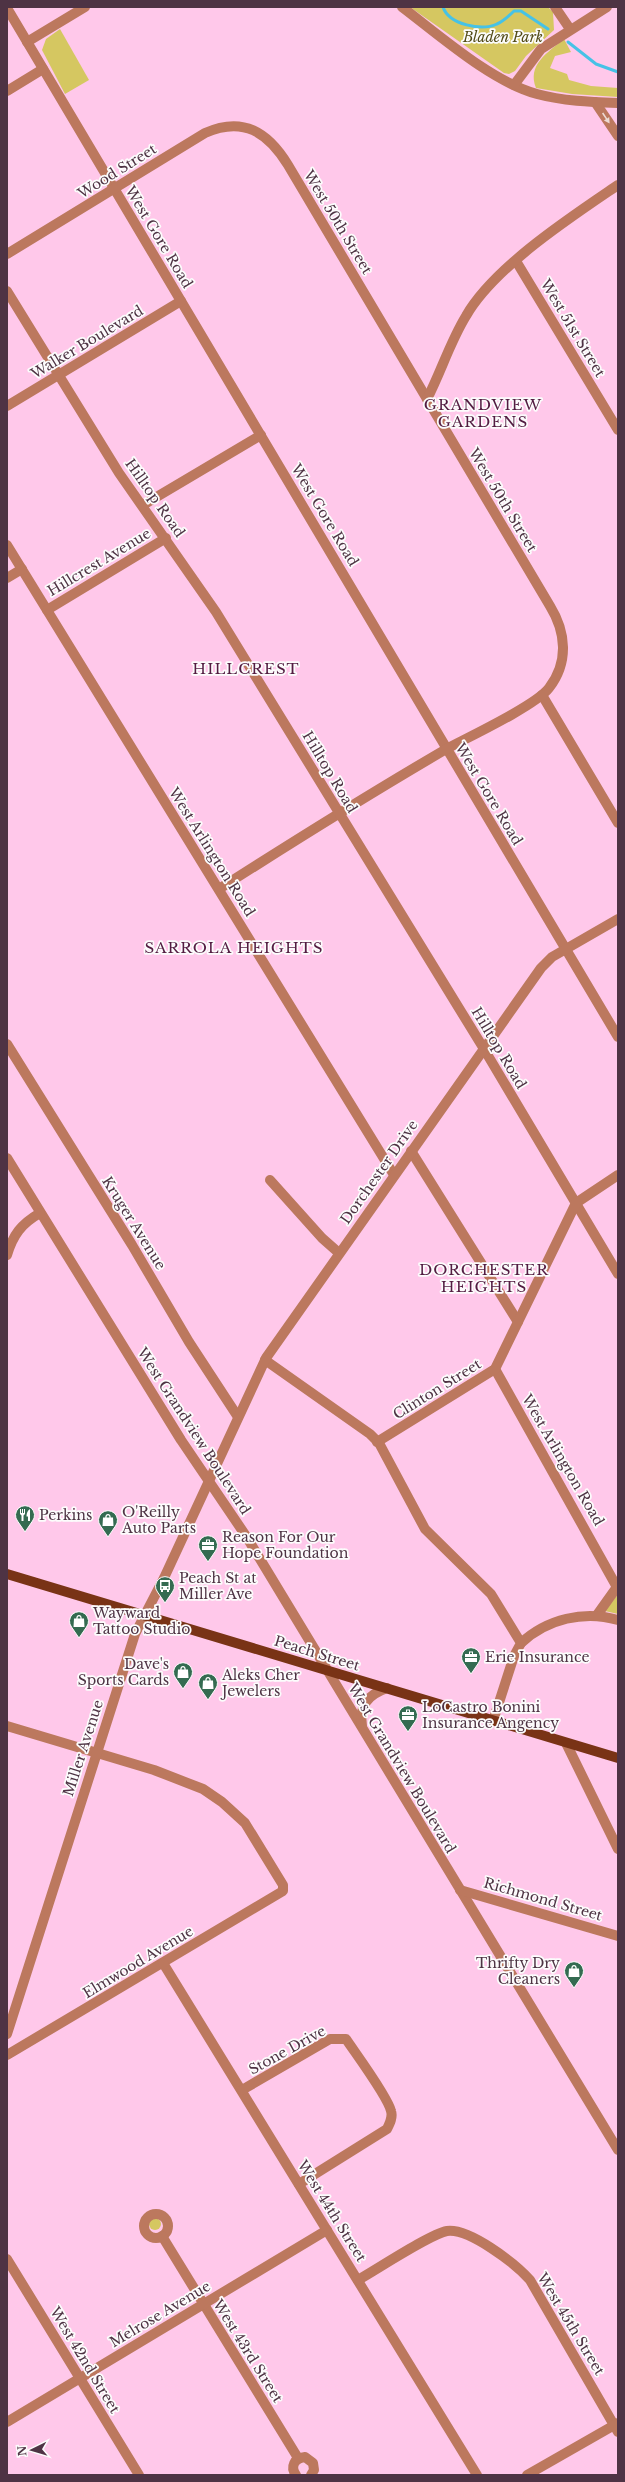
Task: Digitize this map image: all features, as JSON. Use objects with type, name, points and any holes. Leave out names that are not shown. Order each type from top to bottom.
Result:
[{"type":"main road","name":"Peach Street","points":[[7,1574],[618,1758]]},
{"type":"street","points":[[27,42],[85,7]]},
{"type":"street","points":[[402,7],[475,60],[514,85],[545,96],[618,103]]},
{"type":"street","points":[[555,7],[570,29]]},
{"type":"street","points":[[514,85],[541,49],[570,29],[607,7]]},
{"type":"street","name":"West Gore Road","points":[[7,8],[618,1037]]},
{"type":"street","points":[[7,91],[43,69]]},
{"type":"street","points":[[595,102],[618,134]]},
{"type":"street","name":"Wood Street","points":[[7,254],[205,133],[224,126],[245,127]]},
{"type":"street","name":"West 50th Street","points":[[245,127],[262,134],[279,150],[550,606],[561,628],[564,641],[560,667],[554,680],[542,695]]},
{"type":"street","points":[[427,399],[466,315],[504,271],[558,226],[618,185]]},
{"type":"street","name":"West 51st Street","points":[[516,261],[618,429]]},
{"type":"street","name":"Hilltop Road","points":[[7,291],[119,473],[143,505],[210,603],[484,1049],[618,1274]]},
{"type":"street","name":"Walker Boulevard","points":[[7,406],[181,301]]},
{"type":"street","name":"Hillcrest Avenue","points":[[143,505],[261,435]]},
{"type":"street","name":"Hillcrest Avenue","points":[[47,610],[166,538]]},
{"type":"street","name":"West Arlington Road","points":[[7,545],[394,1175]]},
{"type":"street","points":[[7,578],[22,570]]},
{"type":"street","points":[[219,889],[447,749],[542,695],[618,823]]},
{"type":"street","name":"Dorchester Drive","points":[[208,1480],[266,1360],[339,1253],[541,968],[552,957],[618,920]]},
{"type":"street","name":"Kruger Avenue","points":[[7,1044],[132,1245],[189,1342],[238,1417]]},
{"type":"street","points":[[411,1152],[518,1322]]},
{"type":"street","name":"West Grandview Boulevard","points":[[7,1158],[181,1440],[239,1524],[618,2150]]},
{"type":"street","points":[[576,1203],[618,1175]]},
{"type":"street","points":[[270,1180],[322,1238],[339,1253]]},
{"type":"street","name":"Clinton Street","points":[[377,1442],[495,1369],[576,1203]]},
{"type":"street","points":[[7,1256],[17,1231],[24,1223],[40,1213]]},
{"type":"street","points":[[266,1360],[370,1434],[377,1442],[425,1529],[491,1594],[521,1643]]},
{"type":"street","name":"West Arlington Road","points":[[495,1369],[617,1588],[597,1615]]},
{"type":"street","name":"Miller Avenue","points":[[7,2034],[135,1634],[145,1616],[208,1480]]},
{"type":"street","points":[[493,1720],[512,1661],[521,1643],[541,1629],[564,1619],[597,1615],[618,1620]]},
{"type":"street","points":[[362,1728],[361,1712],[367,1699],[372,1694],[386,1688]]},
{"type":"street","points":[[7,1726],[96,1752]]},
{"type":"street","points":[[566,1743],[618,1849]]},
{"type":"street","name":"Elmwood Avenue","points":[[7,2055],[283,1891],[283,1885],[245,1823],[222,1802],[203,1789],[178,1778],[96,1752]]},
{"type":"street","name":"Richmond Street","points":[[460,1890],[618,1936]]},
{"type":"street","name":"West 44th Street","points":[[163,1962],[476,2475]]},
{"type":"street","name":"Stone Drive","points":[[242,2090],[330,2039],[346,2039],[391,2110],[392,2116],[387,2129],[299,2184]]},
{"type":"street","name":"Melrose Avenue","points":[[7,2422],[327,2230]]},
{"type":"street","name":"West 45th Street","points":[[358,2280],[441,2232],[463,2233],[513,2264],[530,2280],[617,2427]]},
{"type":"street","name":"West 43rd Street","points":[[162,2236],[298,2458]]},
{"type":"street","name":"West 42nd Street","points":[[7,2259],[139,2475]]},
{"type":"street","points":[[527,2475],[617,2427]]},
{"type":"street","points":[[296,2475],[293,2467],[298,2458],[305,2457],[311,2460],[314,2466],[311,2475]]},
{"type":"green space","name":"Bladen Park","points":[[410,7],[548,7],[553,12],[554,30],[526,56],[515,71],[509,74],[504,73]]},
{"type":"green space","points":[[60,29],[89,80],[65,94],[42,50],[46,39]]},
{"type":"green space","points":[[564,39],[571,52],[555,56],[550,68],[567,74],[569,80],[591,86],[618,88],[618,97],[572,94],[536,88],[534,73],[536,66],[545,55]]},
{"type":"green space","points":[[618,1594],[618,1614],[605,1611]]},
{"type":"green space","points":[[153,2218],[157,2218],[161,2224],[157,2230],[153,2230],[149,2226],[149,2222]]},
{"type":"waterway","points":[[443,7],[446,13],[452,18],[467,25],[483,27],[491,26],[502,21],[514,11],[521,11],[548,29]]},
{"type":"waterway","points":[[568,42],[596,64],[618,72]]},
{"type":"place","name":"Perkins","points":[[25,1532]]},
{"type":"place","name":"O'Reilly Auto Parts","points":[[108,1537]]},
{"type":"place","name":"Reason For Our Hope Foundation","points":[[208,1562]]},
{"type":"place","name":"Peach St at Miller Ave","points":[[165,1603]]},
{"type":"place","name":"Wayward Tattoo Studio","points":[[79,1638]]},
{"type":"place","name":"Erie Insurance","points":[[471,1674]]},
{"type":"place","name":"Dave's Sports Cards","points":[[183,1689]]},
{"type":"place","name":"Aleks Cher Jewelers","points":[[208,1700]]},
{"type":"place","name":"LoCastro Bonini Insurance Angency","points":[[408,1732]]},
{"type":"place","name":"Thrifty Dry Cleaners","points":[[574,1988]]},
{"type":"district","name":"GRANDVIEW GARDENS","points":[[483,412]]},
{"type":"district","name":"HILLCREST","points":[[246,668]]},
{"type":"district","name":"SARROLA HEIGHTS","points":[[234,947]]},
{"type":"district","name":"DORCHESTER HEIGHTS","points":[[484,1278]]}]
